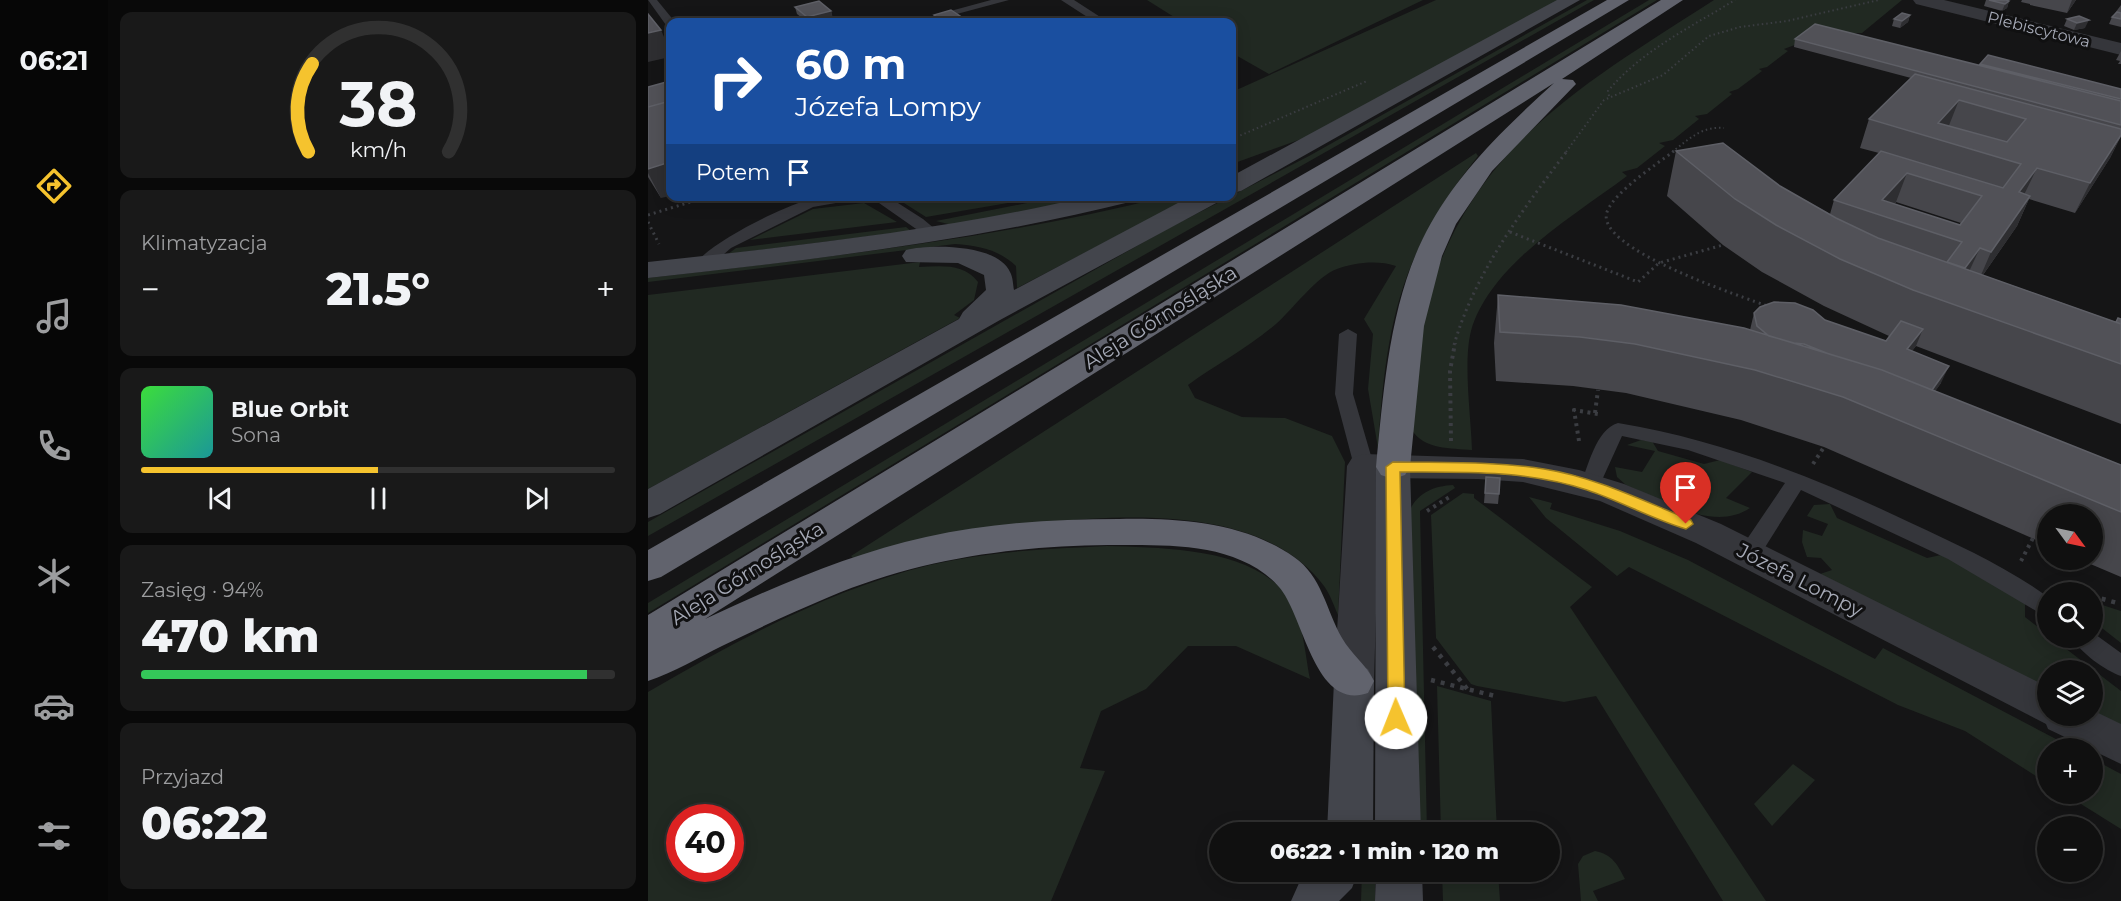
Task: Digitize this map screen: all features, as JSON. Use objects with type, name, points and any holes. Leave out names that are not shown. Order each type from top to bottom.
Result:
[{"type":"highway","name":"Aleja Górnośląska","points":[[648,567],[1620,0]]},
{"type":"highway","name":"Aleja Górnośląska","points":[[648,635],[1674,0]]},
{"type":"highway","points":[[1378,466],[1415,295],[1436,237],[1460,196],[1528,118],[1623,32]]},
{"type":"highway","points":[[648,664],[858,571],[922,552],[1014,536],[1067,532],[1163,531],[1227,543],[1258,553],[1282,567],[1299,584],[1311,603],[1327,647],[1354,681]]},
{"type":"street","points":[[1236,184],[1571,0]]},
{"type":"street","name":"Plebiscytowa","points":[[1922,0],[2121,49]]},
{"type":"street","points":[[1236,168],[1334,132]]},
{"type":"street","points":[[652,262],[703,264],[934,235],[999,225],[1103,201]]},
{"type":"street","points":[[648,505],[948,338],[1202,201]]},
{"type":"street","points":[[648,288],[907,256],[949,254],[979,260],[997,272],[1000,290],[992,301],[948,338]]},
{"type":"street","points":[[1350,822],[1354,681],[1378,466]]},
{"type":"street","points":[[1378,466],[1397,822]]},
{"type":"street","name":"Józefa Lompy","points":[[1378,466],[1520,470],[1590,486],[1664,514],[1749,554],[2037,701]]},
{"type":"street","points":[[2083,726],[2121,745]]},
{"type":"street","points":[[1315,901],[1324,882]]},
{"type":"street","points":[[1342,901],[1345,882]]},
{"type":"street","points":[[1399,882],[1399,901]]},
{"type":"lane","points":[[651,0],[666,18]]},
{"type":"lane","points":[[932,18],[1004,0]]},
{"type":"lane","points":[[1066,0],[1095,18]]},
{"type":"lane","points":[[703,264],[726,245],[809,203],[822,201]]},
{"type":"lane","points":[[883,201],[918,222],[934,235]]},
{"type":"lane","points":[[1348,334],[1344,394],[1378,466]]},
{"type":"lane","points":[[1590,486],[1610,437],[1618,429],[1665,435],[1744,460],[1803,475],[1980,564],[2037,602]]},
{"type":"lane","points":[[1749,554],[1803,475]]},
{"type":"lane","points":[[2097,648],[2121,666]]},
{"type":"path","points":[[1609,96],[1608,91],[1629,68],[1735,0]]},
{"type":"path","points":[[1458,467],[1451,448],[1453,350],[1467,307],[1509,232],[1609,96],[1663,75],[1709,36],[1740,27],[1787,21],[1878,0]]},
{"type":"path","points":[[1236,137],[1374,78]]},
{"type":"path","points":[[1724,128],[1697,132],[1618,196],[1607,211],[1607,225],[1618,238],[1661,264],[1780,310]]},
{"type":"path","points":[[648,215],[694,201]]},
{"type":"path","points":[[648,222],[659,244],[652,262]]},
{"type":"path","points":[[1509,232],[1638,282],[1661,264],[1723,245]]},
{"type":"path","points":[[1595,413],[1598,390]]},
{"type":"path","points":[[1803,475],[1824,447]]},
{"type":"path","points":[[2019,566],[2033,538]]},
{"type":"path","points":[[2103,599],[2121,604]]},
{"type":"path","points":[[1428,642],[1469,691]]},
{"type":"path","points":[[1429,691],[1429,679],[1495,696]]},
{"type":"shaded area","points":[[1147,0],[1423,0],[1269,74],[1236,55],[1236,18],[1176,18]]},
{"type":"shaded area","points":[[1436,0],[1559,0],[1307,137],[1236,163],[1236,90]]},
{"type":"shaded area","points":[[1587,0],[1594,0],[648,536],[648,522],[1167,229],[1221,201],[1236,201],[1236,194],[1309,156]]},
{"type":"shaded area","points":[[1649,0],[1657,0],[648,613],[648,603]]},
{"type":"shaded area","points":[[1714,0],[1902,0],[1862,33],[1824,34],[1784,49],[1788,51],[1767,67],[1759,69],[1762,71],[1738,89],[1729,92],[1732,94],[1707,114],[1695,116],[1699,119],[1673,140],[1659,143],[1665,146],[1637,168],[1622,172],[1627,176],[1536,243],[1496,284],[1481,307],[1471,331],[1468,374],[1472,450],[1439,447],[1417,437],[1412,430],[1417,362],[1421,327],[1429,294],[1450,241],[1476,195],[1507,156],[1542,120],[1623,59]]},
{"type":"shaded area","points":[[1476,153],[1478,156],[1451,192],[1430,226],[1401,293],[1386,364],[1378,448],[1368,389],[1373,334],[1364,319],[1396,266],[1375,262],[1359,263],[1329,273],[1265,333],[1188,385],[1195,398],[1242,417],[1285,418],[1332,436],[1345,462],[1338,615],[1324,586],[1299,561],[1269,542],[1235,529],[1198,522],[1159,518],[1121,518],[1003,526],[953,535],[854,559],[851,556]]},
{"type":"shaded area","points":[[909,201],[1020,201],[926,217],[904,203]]},
{"type":"shaded area","points":[[1037,201],[1082,201],[952,225],[936,221]]},
{"type":"shaded area","points":[[1148,201],[1184,201],[1017,288],[1016,266],[1009,260],[988,249],[955,244],[648,282],[648,278],[843,255],[973,236]]},
{"type":"shaded area","points":[[864,203],[897,222],[750,240],[813,209]]},
{"type":"shaded area","points":[[906,227],[911,231],[728,254],[736,248]]},
{"type":"shaded area","points":[[920,262],[919,267],[944,266],[959,269],[978,282],[974,300],[954,315],[960,318],[648,489],[648,295]]},
{"type":"shaded area","points":[[1641,440],[1652,441],[1658,451],[1704,464],[1720,460],[1752,472],[1726,498],[1750,508],[1735,515],[1720,517],[1704,515],[1671,505],[1626,485],[1617,477],[1615,467],[1642,472],[1655,451],[1627,445]]},
{"type":"shaded area","points":[[1453,485],[1455,488],[1420,511],[1427,822],[1414,822],[1410,510],[1422,494]]},
{"type":"shaded area","points":[[1463,493],[1474,494],[1474,498],[1592,587],[1570,607],[1766,901],[1723,901],[1596,696],[1564,702],[1471,684],[1436,638],[1431,515]]},
{"type":"shaded area","points":[[1529,497],[1552,503],[1550,509],[1620,531],[1688,560],[1875,659],[1883,648],[2054,738],[2037,738],[2037,777],[1965,731],[1898,705],[1629,567],[1617,576],[1546,518]]},
{"type":"shaded area","points":[[1830,504],[1837,518],[1927,558],[1941,555],[1957,562],[2025,603],[2025,617],[2037,626],[2037,648],[2065,648],[2081,660],[2037,660],[2037,686],[1820,574],[1832,570],[1821,558],[1807,557],[1802,542],[1803,530],[1822,536],[1828,524],[1807,516],[1814,505]]},
{"type":"shaded area","points":[[1107,546],[1154,548],[1206,554],[1253,569],[1273,581],[1294,606],[1310,679],[1236,646],[1188,646],[1146,689],[1101,711],[1080,768],[1105,771],[1051,901],[648,901],[648,692],[785,618],[856,588],[930,565],[1018,551]]},
{"type":"shaded area","points":[[2103,605],[2121,611],[2121,643],[2103,629]]},
{"type":"shaded area","points":[[2103,677],[2121,691],[2121,728],[2103,719]]},
{"type":"shaded area","points":[[1437,686],[1491,701],[1497,822],[1441,822]]},
{"type":"shaded area","points":[[1793,764],[1815,780],[1772,826],[1754,804]]},
{"type":"shaded area","points":[[2103,764],[2121,774],[2121,829],[2081,804],[2103,804]]},
{"type":"shaded area","points":[[1595,851],[1601,852],[1614,861],[1625,879],[1593,891],[1598,901],[1581,901],[1578,864],[1583,856]]},
{"type":"shaded area","points":[[1362,882],[1375,882],[1375,901],[1361,901]]},
{"type":"shaded area","points":[[1442,882],[1499,882],[1500,901],[1443,901]]},
{"type":"building","points":[[1989,0],[2006,0],[2009,1],[2005,4]]},
{"type":"building","points":[[819,1],[831,11],[807,17],[795,7]]},
{"type":"building","points":[[951,10],[960,16],[938,18],[934,15]]},
{"type":"building","points":[[2117,12],[2121,13],[2121,19],[2112,17]]},
{"type":"building","points":[[1902,13],[1910,15],[1902,21],[1894,19]]},
{"type":"building","points":[[648,14],[661,30],[648,33]]},
{"type":"building","points":[[2079,16],[2089,20],[2077,23],[2067,19]]},
{"type":"building","points":[[1815,24],[2121,101],[2121,125],[1795,39]]},
{"type":"building","points":[[1988,55],[2121,89],[2121,99],[1980,64]]},
{"type":"building","points":[[1915,74],[2121,129],[2121,135],[2090,183],[2037,168],[2019,192],[2030,196],[1991,252],[1980,248],[1965,268],[1947,262],[1962,242],[1834,200],[1881,151],[2003,188],[2021,164],[1869,119]],"holes":[[[1959,100],[2026,119],[2007,142],[1938,123]],[[1907,173],[1982,196],[1960,225],[1882,200]]]},
{"type":"building","points":[[666,82],[666,102],[648,107],[648,87]]},
{"type":"building","points":[[666,102],[666,163],[648,169],[648,107]]},
{"type":"building","points":[[1723,143],[1780,186],[1836,218],[1878,238],[2121,324],[2121,364],[1913,290],[1840,259],[1776,225],[1735,199],[1676,151]]},
{"type":"building","points":[[1498,295],[1621,305],[1744,328],[1882,370],[2121,465],[2121,512],[1843,397],[1755,370],[1635,344],[1580,337],[1500,332]]},
{"type":"building","points":[[1774,302],[1795,303],[1813,310],[1825,320],[1886,341],[1901,321],[1923,329],[1907,349],[1949,366],[1932,390],[1882,370],[1804,344],[1769,336],[1757,326],[1754,313],[1760,307]]},
{"type":"building","points":[[1486,477],[1500,478],[1499,494],[1485,493]]},
{"type":"route","points":[[1396,718],[1393,467],[1520,470],[1545,474],[1590,486],[1686,524]]}]
